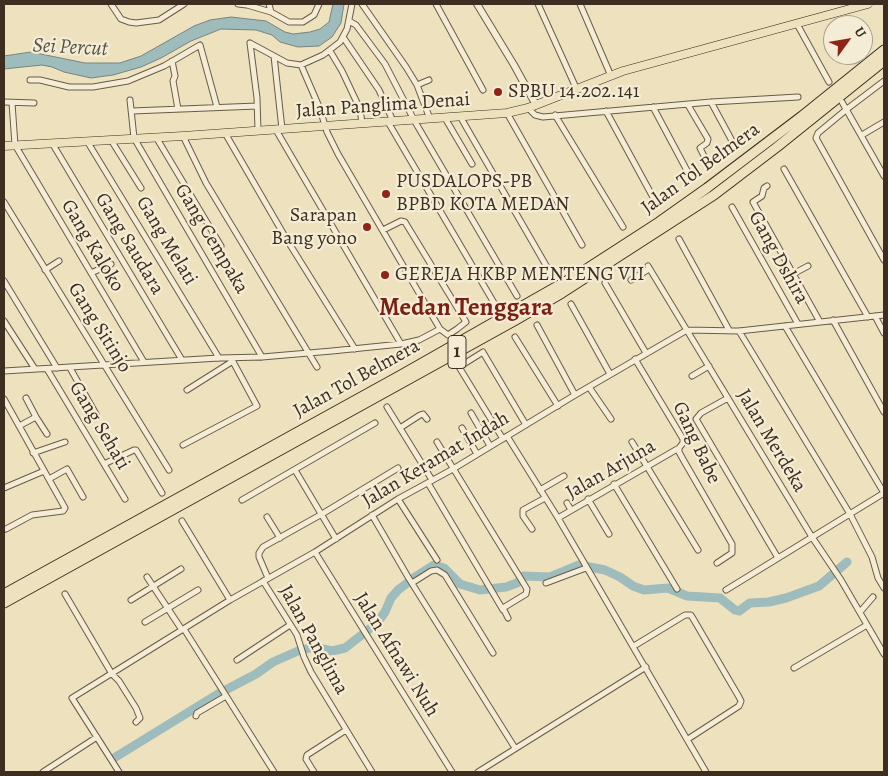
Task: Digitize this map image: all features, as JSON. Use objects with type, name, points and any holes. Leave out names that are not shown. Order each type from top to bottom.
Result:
[{"type":"highway","name":"Jalan Tol Belmera","points":[[4,594],[577,275],[659,222],[707,188],[802,116],[884,50]]},
{"type":"highway","name":"Jalan Tol Belmera","points":[[4,603],[562,293],[714,195],[778,147],[884,61]]},
{"type":"main road","name":"Jalan Panglima Denai","points":[[4,146],[461,118],[507,113],[528,108],[611,76],[865,4]]},
{"type":"street","points":[[111,4],[121,19],[136,23],[156,21],[184,4]]},
{"type":"street","points":[[238,4],[271,12],[285,20],[299,23],[310,18],[319,4]]},
{"type":"street","points":[[269,4],[271,12]]},
{"type":"street","points":[[258,130],[250,43],[291,65],[301,65],[330,51],[343,37],[349,21],[352,4]]},
{"type":"street","points":[[362,4],[393,46],[417,86],[430,119]]},
{"type":"street","points":[[436,4],[483,90]]},
{"type":"street","points":[[477,4],[536,105]]},
{"type":"street","points":[[538,4],[577,90]]},
{"type":"street","points":[[580,4],[611,76]]},
{"type":"street","points":[[349,21],[356,25],[381,58],[414,120],[517,296]]},
{"type":"street","points":[[797,24],[830,82]]},
{"type":"street","points":[[343,37],[379,90],[391,121],[498,308]]},
{"type":"street","points":[[30,80],[40,80],[67,86],[93,87],[134,80],[172,62],[200,45],[217,107]]},
{"type":"street","points":[[330,51],[360,109],[362,123]]},
{"type":"street","points":[[274,56],[279,129],[401,344]]},
{"type":"street","points":[[172,62],[176,76],[173,81],[178,109]]},
{"type":"street","points":[[301,65],[338,154],[440,329],[448,335],[466,322],[408,227],[401,220],[384,230]]},
{"type":"street","points":[[417,86],[428,80]]},
{"type":"street","points":[[884,81],[847,109],[818,133],[816,137],[884,260]]},
{"type":"street","points":[[528,108],[540,117],[711,102],[798,97]]},
{"type":"street","points":[[130,100],[134,138]]},
{"type":"street","points":[[4,102],[34,103]]},
{"type":"street","points":[[711,102],[731,139]]},
{"type":"street","points":[[842,102],[884,176]]},
{"type":"street","points":[[12,103],[15,146]]},
{"type":"street","points":[[688,105],[708,139],[707,143],[700,148],[708,162]]},
{"type":"street","points":[[132,111],[257,106]]},
{"type":"street","points":[[653,107],[691,178]]},
{"type":"street","points":[[606,111],[654,200]]},
{"type":"street","points":[[507,113],[582,245]]},
{"type":"street","points":[[555,115],[623,227]]},
{"type":"street","points":[[445,118],[472,164]]},
{"type":"street","points":[[461,118],[551,274]]},
{"type":"street","points":[[862,135],[884,122]]},
{"type":"street","points":[[225,133],[287,240],[355,349]]},
{"type":"street","points":[[183,136],[206,182],[317,367]]},
{"type":"street","points":[[156,137],[221,246]]},
{"type":"street","name":"Gang Cempaka","points":[[134,138],[262,357]]},
{"type":"street","points":[[110,139],[141,188]]},
{"type":"street","name":"Gang Melati","points":[[87,141],[219,358]]},
{"type":"street","name":"Gang Saudara","points":[[52,143],[182,360]]},
{"type":"street","name":"Gang Kaloko","points":[[15,146],[144,362]]},
{"type":"street","points":[[878,164],[884,161]]},
{"type":"street","points":[[784,169],[868,317]]},
{"type":"street","points":[[768,186],[763,190],[762,196],[753,202],[820,322]]},
{"type":"street","name":"Gang Sitinjo","points":[[4,202],[169,470]]},
{"type":"street","name":"Gang Dshira","points":[[732,207],[798,324]]},
{"type":"street","points":[[679,239],[729,330]]},
{"type":"street","points":[[45,270],[59,260]]},
{"type":"street","points":[[91,273],[111,264]]},
{"type":"street","points":[[793,274],[808,266]]},
{"type":"street","name":"Jalan Merdeka","points":[[631,280],[649,267],[812,537],[841,580],[884,654]]},
{"type":"street","points":[[4,281],[57,368]]},
{"type":"street","points":[[605,283],[646,353]]},
{"type":"street","points":[[571,304],[610,374]]},
{"type":"street","name":"Jalan Keramat Indah","points":[[97,737],[72,698],[230,600],[336,539],[398,499],[453,469],[635,359],[687,330],[739,330],[884,315]]},
{"type":"street","points":[[875,316],[884,333]]},
{"type":"street","points":[[833,320],[884,412]]},
{"type":"street","points":[[4,321],[34,369]]},
{"type":"street","points":[[537,325],[575,395]]},
{"type":"street","points":[[726,590],[884,493],[785,326]]},
{"type":"street","points":[[4,371],[70,368],[104,364],[219,358],[232,359],[355,349],[420,340],[440,329]]},
{"type":"street","points":[[739,330],[850,514],[872,557],[884,588]]},
{"type":"street","points":[[515,337],[558,406]]},
{"type":"street","points":[[526,425],[484,353],[459,367],[558,518],[706,772]]},
{"type":"street","points":[[187,390],[232,359]]},
{"type":"street","points":[[183,445],[257,406],[232,359]]},
{"type":"street","name":"Gang Babe","points":[[635,359],[683,439],[684,443],[679,448],[679,452],[684,462],[730,538],[733,551],[717,563]]},
{"type":"street","points":[[692,376],[709,366]]},
{"type":"street","points":[[70,368],[96,414]]},
{"type":"street","name":"Gang Sehati","points":[[47,369],[125,499]]},
{"type":"street","points":[[589,387],[611,419]]},
{"type":"street","points":[[26,398],[47,434]]},
{"type":"street","points":[[728,398],[701,413],[696,419],[778,558]]},
{"type":"street","points":[[4,399],[65,509],[32,515],[6,529]]},
{"type":"street","points":[[387,407],[486,580],[492,594],[508,618]]},
{"type":"street","points":[[471,413],[490,446]]},
{"type":"street","points":[[400,428],[423,414],[427,420]]},
{"type":"street","points":[[18,426],[36,417]]},
{"type":"street","points":[[242,500],[375,423]]},
{"type":"street","points":[[462,428],[477,454]]},
{"type":"street","points":[[33,453],[65,442]]},
{"type":"street","points":[[437,442],[528,591],[504,606],[503,610]]},
{"type":"street","points":[[632,442],[698,550]]},
{"type":"street","name":"Jalan Arjuna","points":[[558,518],[679,448]]},
{"type":"street","points":[[104,464],[136,450],[162,493]]},
{"type":"street","points":[[267,517],[280,538],[398,468]]},
{"type":"street","points":[[49,479],[67,469],[83,497]]},
{"type":"street","points":[[295,470],[336,539]]},
{"type":"street","points":[[4,488],[44,471]]},
{"type":"street","points":[[540,490],[564,476]]},
{"type":"street","points":[[614,484],[677,589]]},
{"type":"street","points":[[532,529],[523,516],[523,510],[545,498]]},
{"type":"street","points":[[398,499],[437,560]]},
{"type":"street","points":[[588,500],[609,534]]},
{"type":"street","points":[[567,503],[571,510]]},
{"type":"street","points":[[372,515],[406,575],[515,748]]},
{"type":"street","points":[[182,521],[230,600]]},
{"type":"street","name":"Jalan Panglima","points":[[280,538],[263,547],[258,553],[266,579],[297,635],[303,654],[312,672],[372,772]]},
{"type":"street","name":"Jalan Afnawi Nuh","points":[[314,552],[452,772]]},
{"type":"street","points":[[546,583],[586,567]]},
{"type":"street","points":[[131,600],[180,569]]},
{"type":"street","points":[[411,582],[431,571],[437,570],[445,575],[493,653]]},
{"type":"street","points":[[147,577],[222,688],[274,772]]},
{"type":"street","points":[[145,622],[198,590]]},
{"type":"street","points":[[65,594],[112,674],[119,681],[140,716],[136,722]]},
{"type":"street","points":[[860,612],[873,597]]},
{"type":"street","points":[[634,646],[685,614],[691,615],[739,697],[741,701],[739,706],[688,739]]},
{"type":"street","points":[[237,660],[290,625]]},
{"type":"street","points":[[794,668],[866,625]]},
{"type":"street","points":[[478,772],[646,667]]},
{"type":"street","points":[[196,716],[197,713],[226,695]]},
{"type":"street","points":[[314,772],[306,759],[307,755],[346,730]]},
{"type":"street","points":[[43,772],[97,737],[119,772]]},
{"type":"water","name":"Sei Percut","points":[[333,4],[344,4],[341,23],[332,37],[319,46],[298,47],[280,42],[272,35],[256,30],[221,29],[191,41],[141,67],[113,75],[91,78],[42,65],[4,69],[4,56],[31,52],[85,63],[120,63],[141,56],[194,26],[210,20],[231,17],[266,21],[285,32],[293,34],[310,32],[320,29],[329,22]]},
{"type":"waterway","points":[[114,758],[273,662],[298,651],[314,647],[332,651],[345,648],[377,623],[385,612],[391,598],[398,590],[434,565],[444,568],[460,584],[480,590],[506,587],[517,583],[523,576],[550,577],[579,565],[605,570],[644,590],[668,588],[687,596],[720,598],[739,611],[750,603],[769,602],[786,598],[819,586],[847,562]]},
{"type":"place","name":"SPBU 14.202.141","points":[[498,92]]},
{"type":"place","name":"PUSDALOPS-PB BPBD KOTA MEDAN","points":[[386,194]]},
{"type":"place","name":"Sarapan Bang yono","points":[[367,227]]},
{"type":"place","name":"GEREJA HKBP MENTENG VII","points":[[385,275]]},
{"type":"district","name":"Medan Tenggara","points":[[466,309]]}]
